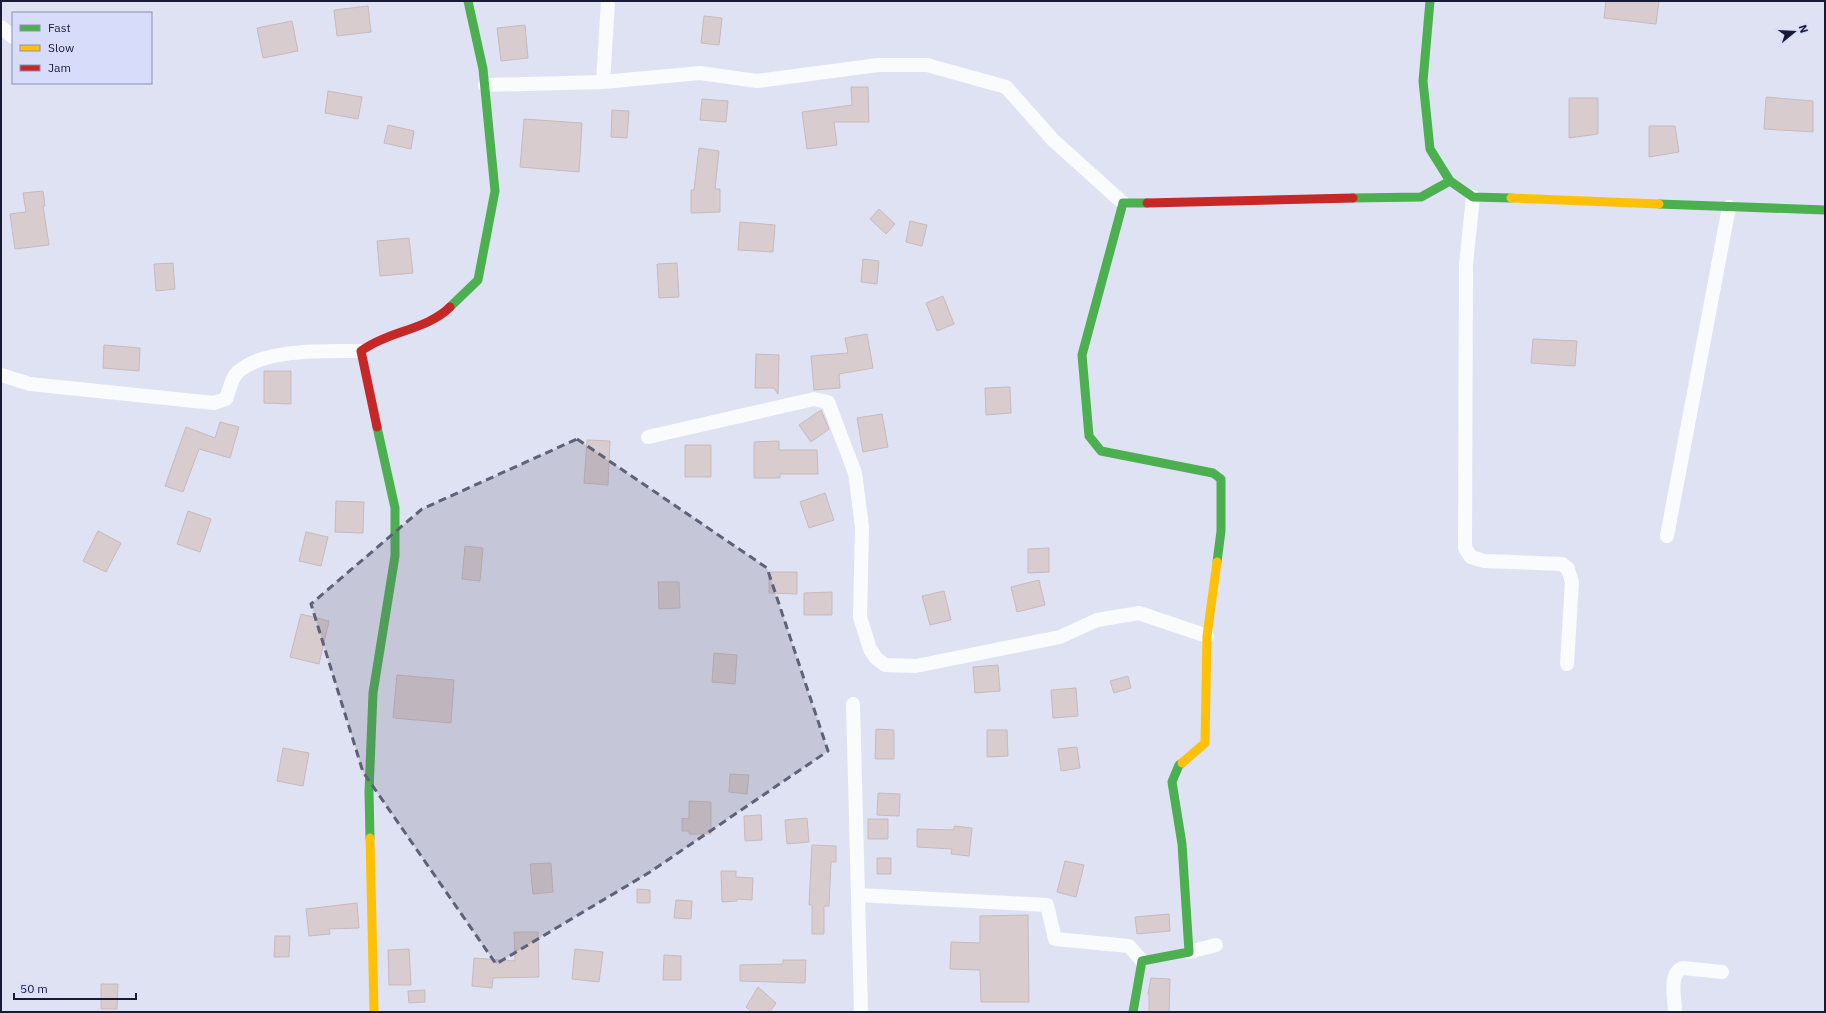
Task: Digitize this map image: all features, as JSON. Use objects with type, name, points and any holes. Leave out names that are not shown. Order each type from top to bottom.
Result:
[{"type":"street","points":[[1,375],[30,384],[214,403],[226,399],[237,372],[252,362],[298,351],[361,351],[373,342],[440,317],[478,280],[496,191],[483,70],[468,1]]},
{"type":"street","points":[[603,82],[608,1]]},
{"type":"street","points":[[1430,1],[1423,81],[1430,149],[1450,181],[1473,197],[1825,210]]},
{"type":"street","points":[[1,27],[12,36]]},
{"type":"street","points":[[485,84],[603,82],[700,73],[757,80],[878,65],[927,65],[1006,87],[1053,140],[1123,203],[1421,197],[1450,181]]},
{"type":"street","points":[[1473,197],[1466,264],[1465,548],[1471,557],[1484,562],[1562,564],[1568,568],[1572,582],[1567,664]]},
{"type":"street","points":[[1123,203],[1082,355],[1089,436],[1101,451],[1213,473],[1221,479],[1221,531],[1207,636],[1205,743],[1179,765],[1172,782],[1182,844],[1189,952]]},
{"type":"street","points":[[1667,536],[1728,207]]},
{"type":"street","points":[[361,351],[395,508],[395,556],[373,693],[369,792],[374,1012]]},
{"type":"street","points":[[648,437],[814,399],[828,402],[855,473],[862,527],[860,618],[870,649],[876,658],[885,665],[916,666],[1060,638],[1097,620],[1140,613],[1207,636]]},
{"type":"street","points":[[853,704],[860,1012]]},
{"type":"street","points":[[858,894],[1047,905],[1056,939],[1129,946],[1142,961]]},
{"type":"street","points":[[1142,961],[1216,945]]},
{"type":"street","points":[[1133,1012],[1142,961]]},
{"type":"street","points":[[1675,1012],[1674,976],[1678,969],[1683,968],[1722,972]]},
{"type":"highlighted area","points":[[577,439],[767,568],[828,751],[650,872],[496,964],[363,772],[311,604],[422,509]]},
{"type":"building","points":[[1606,1],[1659,1],[1656,24],[1604,18]]},
{"type":"building","points":[[368,6],[371,32],[337,36],[334,10]]},
{"type":"building","points":[[704,16],[722,18],[719,45],[701,43]]},
{"type":"building","points":[[292,21],[298,51],[263,58],[257,28]]},
{"type":"building","points":[[525,25],[528,58],[501,61],[497,28]]},
{"type":"building","points":[[851,87],[868,87],[869,122],[834,122],[837,145],[807,149],[802,112],[852,105]]},
{"type":"building","points":[[328,91],[362,97],[358,119],[325,113]]},
{"type":"building","points":[[1766,97],[1813,101],[1813,132],[1764,129]]},
{"type":"building","points":[[1569,98],[1598,98],[1598,134],[1569,138]]},
{"type":"building","points":[[702,99],[728,101],[726,122],[700,120]]},
{"type":"building","points":[[612,110],[629,111],[627,138],[611,137]]},
{"type":"building","points":[[524,119],[582,123],[579,172],[520,167]]},
{"type":"building","points":[[388,125],[414,131],[411,149],[384,143]]},
{"type":"building","points":[[1649,126],[1675,126],[1679,152],[1649,157]]},
{"type":"building","points":[[699,148],[719,151],[715,189],[720,189],[720,212],[691,213],[691,190],[694,190]]},
{"type":"building","points":[[43,191],[45,206],[43,206],[49,245],[15,249],[10,214],[26,212],[23,193]]},
{"type":"building","points":[[879,209],[895,224],[886,234],[870,219]]},
{"type":"building","points":[[910,221],[927,225],[922,246],[906,242]]},
{"type":"building","points":[[740,222],[775,225],[773,252],[738,250]]},
{"type":"building","points":[[409,238],[413,273],[380,276],[377,241]]},
{"type":"building","points":[[863,259],[879,261],[877,284],[861,282]]},
{"type":"building","points":[[173,263],[175,289],[156,291],[154,264]]},
{"type":"building","points":[[677,263],[679,297],[659,298],[657,264]]},
{"type":"building","points":[[943,296],[954,324],[937,331],[926,303]]},
{"type":"building","points":[[867,334],[873,368],[839,374],[840,388],[814,390],[811,356],[848,353],[845,338]]},
{"type":"building","points":[[1533,339],[1577,341],[1575,366],[1531,363]]},
{"type":"building","points":[[104,345],[140,348],[139,371],[103,368]]},
{"type":"building","points":[[756,354],[779,355],[778,394],[774,388],[755,388]]},
{"type":"building","points":[[264,371],[291,371],[291,404],[264,403]]},
{"type":"building","points":[[1010,387],[1011,413],[986,415],[985,388]]},
{"type":"building","points":[[821,410],[829,429],[811,442],[799,425]]},
{"type":"building","points":[[882,414],[888,447],[863,452],[857,418]]},
{"type":"building","points":[[220,422],[239,427],[230,458],[199,449],[183,492],[165,486],[186,427],[215,438]]},
{"type":"building","points":[[587,440],[610,441],[608,485],[584,483]]},
{"type":"building","points":[[779,441],[779,450],[817,450],[818,474],[780,474],[780,478],[754,478],[754,442]]},
{"type":"building","points":[[685,445],[711,445],[711,477],[685,477]]},
{"type":"building","points":[[825,493],[834,520],[809,528],[800,502]]},
{"type":"building","points":[[336,501],[364,502],[363,533],[335,532]]},
{"type":"building","points":[[188,511],[211,519],[200,552],[177,544]]},
{"type":"building","points":[[98,531],[121,543],[106,572],[83,561]]},
{"type":"building","points":[[306,532],[328,537],[321,566],[299,561]]},
{"type":"building","points":[[465,546],[483,548],[480,581],[462,579]]},
{"type":"building","points":[[1049,548],[1049,572],[1028,573],[1028,549]]},
{"type":"building","points":[[769,572],[797,572],[797,594],[769,593]]},
{"type":"building","points":[[1039,580],[1045,605],[1017,612],[1011,587]]},
{"type":"building","points":[[658,582],[679,582],[680,608],[659,609]]},
{"type":"building","points":[[944,591],[951,620],[930,625],[922,596]]},
{"type":"building","points":[[832,592],[832,615],[804,615],[804,593]]},
{"type":"building","points":[[301,614],[329,621],[319,664],[290,657]]},
{"type":"building","points":[[714,653],[737,655],[735,684],[712,682]]},
{"type":"building","points":[[998,665],[1000,691],[975,693],[973,667]]},
{"type":"building","points":[[397,675],[454,680],[451,723],[393,718]]},
{"type":"building","points":[[1128,676],[1131,688],[1114,693],[1110,681]]},
{"type":"building","points":[[1076,688],[1078,716],[1053,718],[1051,690]]},
{"type":"building","points":[[876,729],[894,730],[894,759],[875,759]]},
{"type":"building","points":[[987,730],[1007,730],[1008,756],[987,757]]},
{"type":"building","points":[[1077,747],[1080,768],[1061,771],[1058,749]]},
{"type":"building","points":[[283,748],[309,753],[303,786],[277,781]]},
{"type":"building","points":[[730,774],[749,775],[747,794],[729,792]]},
{"type":"building","points":[[878,793],[900,794],[899,816],[877,815]]},
{"type":"building","points":[[689,801],[711,802],[711,834],[689,834],[689,831],[682,831],[682,818],[689,819]]},
{"type":"building","points":[[761,815],[762,840],[745,841],[744,816]]},
{"type":"building","points":[[807,818],[809,842],[787,844],[785,820]]},
{"type":"building","points":[[868,819],[888,819],[888,839],[868,839]]},
{"type":"building","points":[[954,826],[972,828],[969,856],[951,854],[952,849],[917,847],[917,829],[954,830]]},
{"type":"building","points":[[812,845],[836,846],[836,862],[831,862],[829,906],[824,906],[824,934],[812,934],[812,905],[809,905]]},
{"type":"building","points":[[877,858],[891,858],[891,874],[877,874]]},
{"type":"building","points":[[1065,861],[1084,865],[1076,897],[1057,892]]},
{"type":"building","points":[[551,863],[553,892],[533,894],[530,864]]},
{"type":"building","points":[[721,871],[736,871],[736,877],[753,878],[752,900],[737,899],[737,901],[722,902]]},
{"type":"building","points":[[637,889],[650,890],[650,903],[637,903]]},
{"type":"building","points":[[676,900],[692,901],[691,919],[674,918]]},
{"type":"building","points":[[357,903],[359,928],[329,929],[330,934],[309,936],[306,909]]},
{"type":"building","points":[[1169,914],[1170,931],[1137,934],[1135,917]]},
{"type":"building","points":[[1028,915],[1029,1002],[981,1002],[980,970],[950,969],[951,942],[980,943],[980,916]]},
{"type":"building","points":[[514,932],[538,932],[539,977],[493,978],[492,988],[472,986],[474,958],[515,961]]},
{"type":"building","points":[[275,936],[290,936],[289,957],[274,957]]},
{"type":"building","points":[[409,949],[411,985],[389,985],[388,950]]},
{"type":"building","points":[[575,949],[603,952],[599,982],[572,979]]},
{"type":"building","points":[[664,955],[681,956],[681,980],[663,980]]},
{"type":"building","points":[[783,960],[806,960],[805,983],[740,981],[740,965],[783,964]]},
{"type":"building","points":[[1151,978],[1170,979],[1169,1012],[1149,1012],[1148,994]]},
{"type":"building","points":[[101,984],[118,984],[117,1009],[101,1009]]},
{"type":"building","points":[[758,987],[776,1003],[770,1012],[752,1012],[746,1007]]},
{"type":"building","points":[[425,990],[425,1002],[409,1003],[408,991]]},
{"type":"traffic: fast","points":[[450,307],[478,280],[495,191],[483,69],[468,1]]},
{"type":"traffic: fast","points":[[1430,1],[1423,81],[1430,149],[1450,181],[1473,197],[1511,198]]},
{"type":"traffic: fast","points":[[1353,198],[1421,197],[1450,181]]},
{"type":"traffic: fast","points":[[1147,203],[1123,203],[1082,355],[1089,436],[1101,451],[1213,473],[1221,479],[1221,531],[1217,562]]},
{"type":"traffic: fast","points":[[1659,204],[1825,210]]},
{"type":"traffic: fast","points":[[370,838],[369,792],[373,693],[395,556],[395,508],[377,427]]},
{"type":"traffic: fast","points":[[1133,1012],[1142,961],[1189,952],[1182,844],[1172,782],[1179,765],[1182,763]]},
{"type":"traffic: slow","points":[[1511,198],[1659,204]]},
{"type":"traffic: slow","points":[[1182,763],[1205,743],[1207,636],[1217,562]]},
{"type":"traffic: slow","points":[[370,838],[374,1012]]},
{"type":"traffic: jam","points":[[1147,203],[1353,198]]},
{"type":"traffic: jam","points":[[377,427],[361,351],[383,339],[430,321],[441,315],[450,307]]}]
